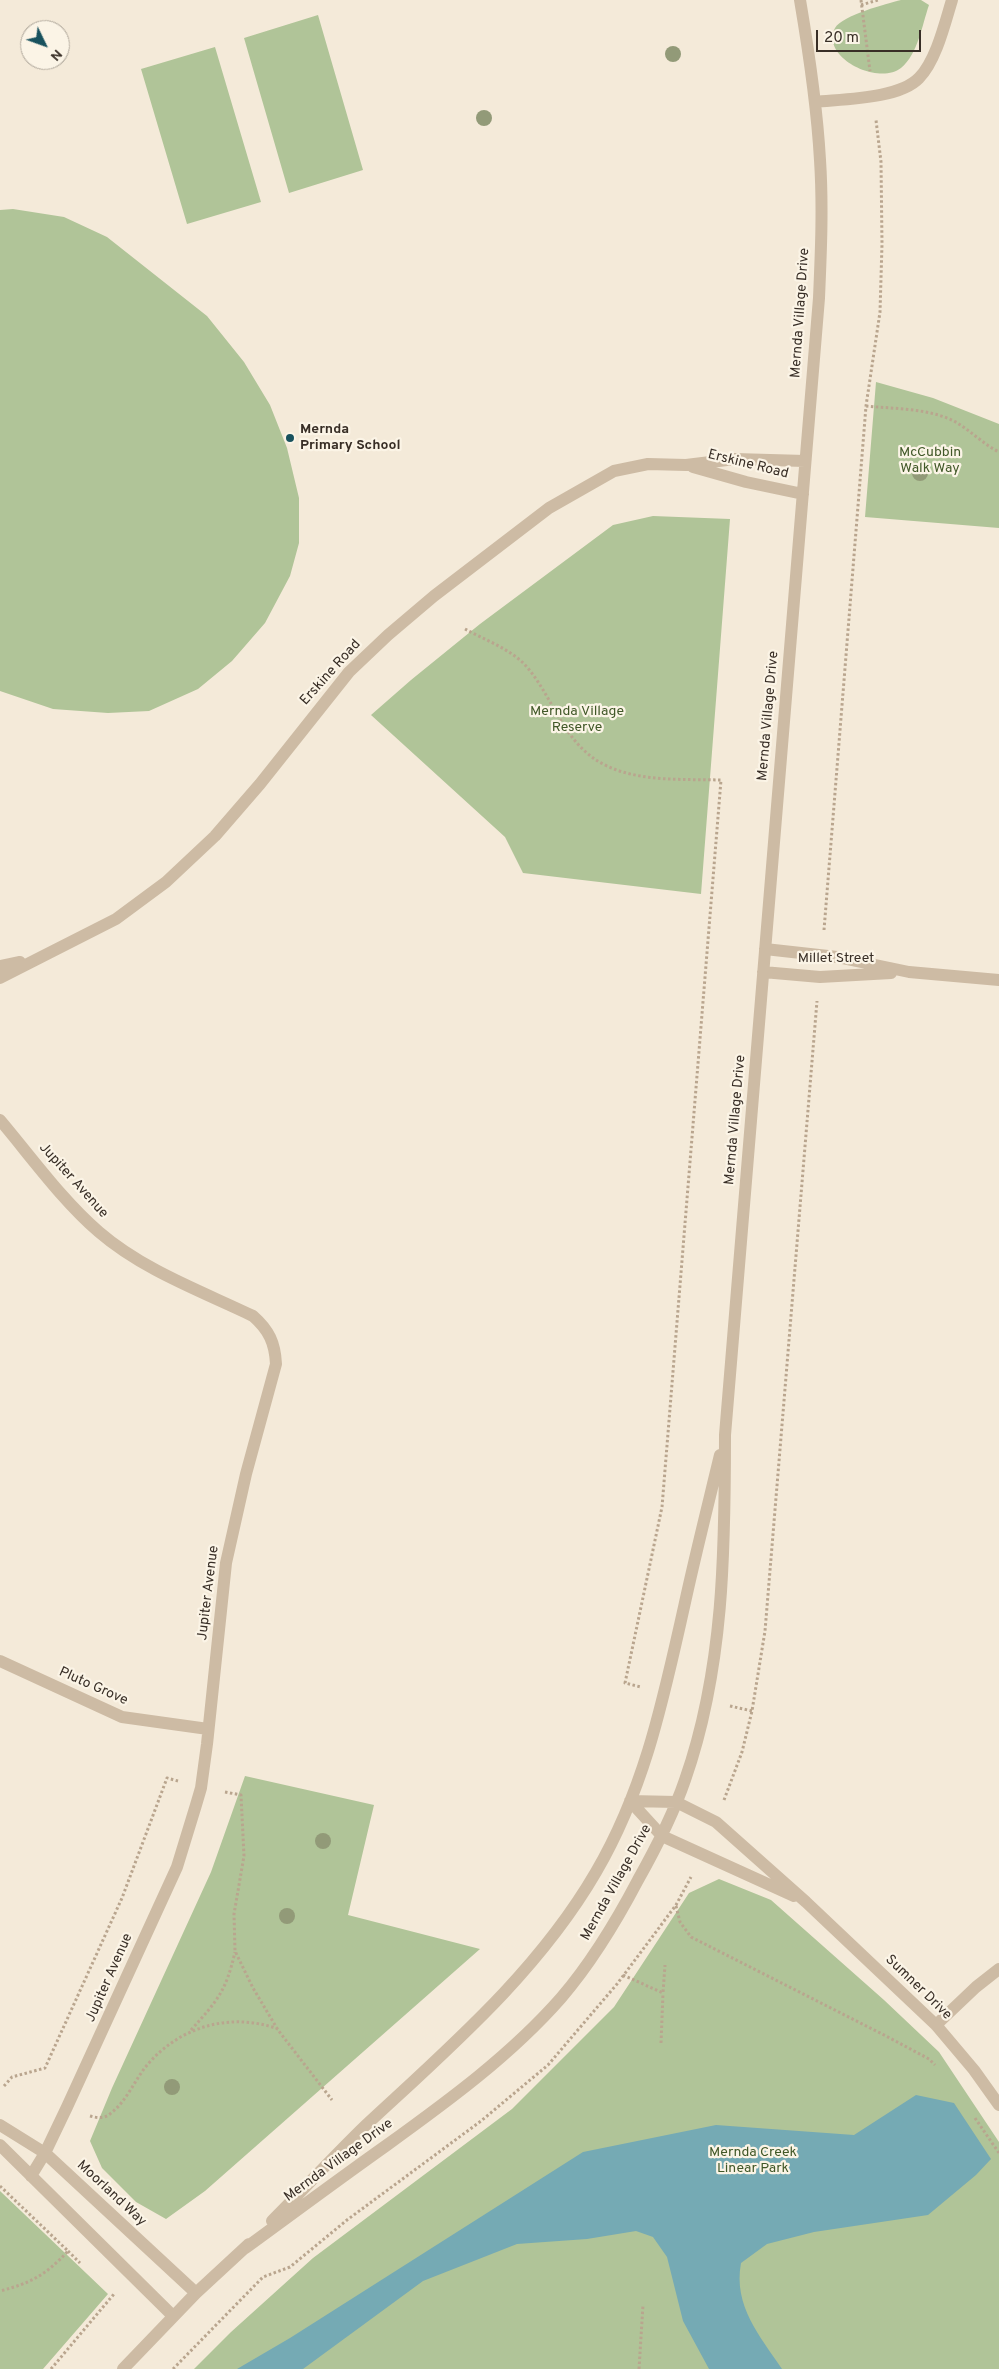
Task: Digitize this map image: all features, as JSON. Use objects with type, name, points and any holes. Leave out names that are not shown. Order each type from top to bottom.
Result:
[{"type":"street","name":"Mernda Village Drive","points":[[244,2249],[450,2099],[512,2046],[560,1998],[600,1945],[662,1836],[685,1780],[706,1701],[719,1615],[724,1552],[725,1435],[819,298],[821,231],[820,160],[815,102],[800,0]]},
{"type":"street","points":[[815,102],[874,96],[906,88],[919,79],[926,69],[942,34],[952,0]]},
{"type":"street","name":"Erskine Road","points":[[0,978],[35,958],[116,919],[166,882],[215,836],[260,784],[349,672],[388,635],[434,596],[550,508],[614,471],[648,464],[686,465],[735,459],[805,461]]},
{"type":"street","name":"Erskine Road","points":[[686,465],[746,482],[802,494]]},
{"type":"street","name":"Millet Street","points":[[765,949],[837,957],[909,972],[999,980]]},
{"type":"street","name":"Erskine Road","points":[[0,966],[35,958]]},
{"type":"street","name":"Millet Street","points":[[763,972],[820,977],[909,972]]},
{"type":"street","name":"Jupiter Avenue","points":[[0,1120],[77,1211],[100,1232],[146,1265],[253,1316],[270,1334],[275,1349],[276,1364],[246,1474],[226,1562],[201,1788],[177,1867],[68,2107],[46,2153],[31,2176]]},
{"type":"street","name":"Mernda Village Drive","points":[[123,2369],[196,2293],[244,2249],[364,2128],[455,2043],[510,1988],[558,1929],[596,1872],[630,1801],[648,1757],[725,1435]]},
{"type":"street","name":"Pluto Grove","points":[[0,1661],[122,1718],[208,1729]]},
{"type":"street","points":[[630,1801],[676,1802]]},
{"type":"street","points":[[630,1801],[662,1836]]},
{"type":"street","name":"Sumner Drive","points":[[676,1802],[716,1822],[806,1902],[936,2025],[974,2070],[999,2105]]},
{"type":"street","name":"Sumner Drive","points":[[662,1836],[806,1902]]},
{"type":"street","points":[[936,2025],[976,1987],[999,1969]]},
{"type":"street","name":"Moorland Way","points":[[0,2125],[46,2153],[196,2293]]},
{"type":"street","points":[[0,2145],[173,2316]]},
{"type":"path","points":[[861,5],[878,0]]},
{"type":"path","points":[[866,406],[917,410],[938,416],[954,422],[999,452]]},
{"type":"path","points":[[465,629],[515,656],[527,667],[568,734],[586,753],[608,767],[638,775],[669,779],[720,780],[662,1507],[625,1683],[665,1692]]},
{"type":"path","points":[[706,1701],[752,1711]]},
{"type":"path","points":[[4,2086],[12,2077],[45,2068],[122,1898],[167,1778],[201,1788],[241,1795],[244,1856],[234,1914],[235,1951],[228,1979],[216,2002],[191,2030],[168,2045],[148,2064],[120,2105],[110,2115],[99,2118],[68,2107]]},
{"type":"path","points":[[676,1905],[680,1922],[691,1937],[929,2059],[941,2071]]},
{"type":"path","points":[[235,1951],[253,1988],[278,2030],[332,2100]]},
{"type":"path","points":[[661,2044],[665,1965]]},
{"type":"path","points":[[623,1975],[663,1993]]},
{"type":"path","points":[[191,2030],[235,2022],[261,2023],[278,2030]]},
{"type":"path","points":[[0,2186],[82,2264]]},
{"type":"path","points":[[0,2291],[29,2283],[56,2264],[68,2251]]},
{"type":"path","points":[[51,2369],[115,2295],[108,2289]]},
{"type":"path","points":[[640,2369],[643,2305]]},
{"type":"green space","points":[[901,0],[921,0],[929,5],[912,55],[901,68],[891,73],[866,71],[854,66],[843,58],[836,49],[833,39],[835,28],[840,23],[855,14]]},
{"type":"green space","points":[[318,15],[363,170],[289,193],[244,38]]},
{"type":"green space","points":[[215,47],[261,202],[187,224],[141,69]]},
{"type":"green space","points":[[13,209],[64,217],[107,237],[207,316],[244,362],[270,405],[287,448],[299,498],[299,543],[290,576],[265,623],[232,661],[198,689],[149,711],[108,713],[53,709],[0,691],[0,210]]},
{"type":"green space","name":"McCubbin Walk Way","points":[[876,382],[933,398],[999,424],[999,528],[865,517]]},
{"type":"green space","name":"Mernda Village Reserve","points":[[653,516],[730,519],[701,894],[523,873],[505,837],[371,715],[480,624],[613,525]]},
{"type":"green space","points":[[245,1776],[374,1805],[348,1915],[480,1949],[205,2191],[166,2219],[136,2202],[102,2168],[90,2141],[112,2088],[211,1872]]},
{"type":"green space","name":"Mernda Creek Linear Park","points":[[719,1879],[771,1900],[884,2000],[939,2052],[999,2142],[999,2369],[194,2369],[231,2332],[313,2258],[512,2109],[614,2007],[689,1893]]},
{"type":"green space","points":[[0,2191],[108,2294],[43,2369],[0,2369]]},
{"type":"water","points":[[916,2095],[954,2103],[991,2159],[976,2175],[928,2215],[814,2232],[767,2244],[741,2263],[741,2293],[750,2320],[782,2369],[709,2369],[683,2321],[667,2257],[653,2237],[636,2231],[587,2239],[517,2244],[423,2281],[303,2369],[237,2369],[290,2338],[583,2152],[716,2125],[854,2135]]},
{"type":"place","name":"Mernda Primary School","points":[[290,438]]}]
